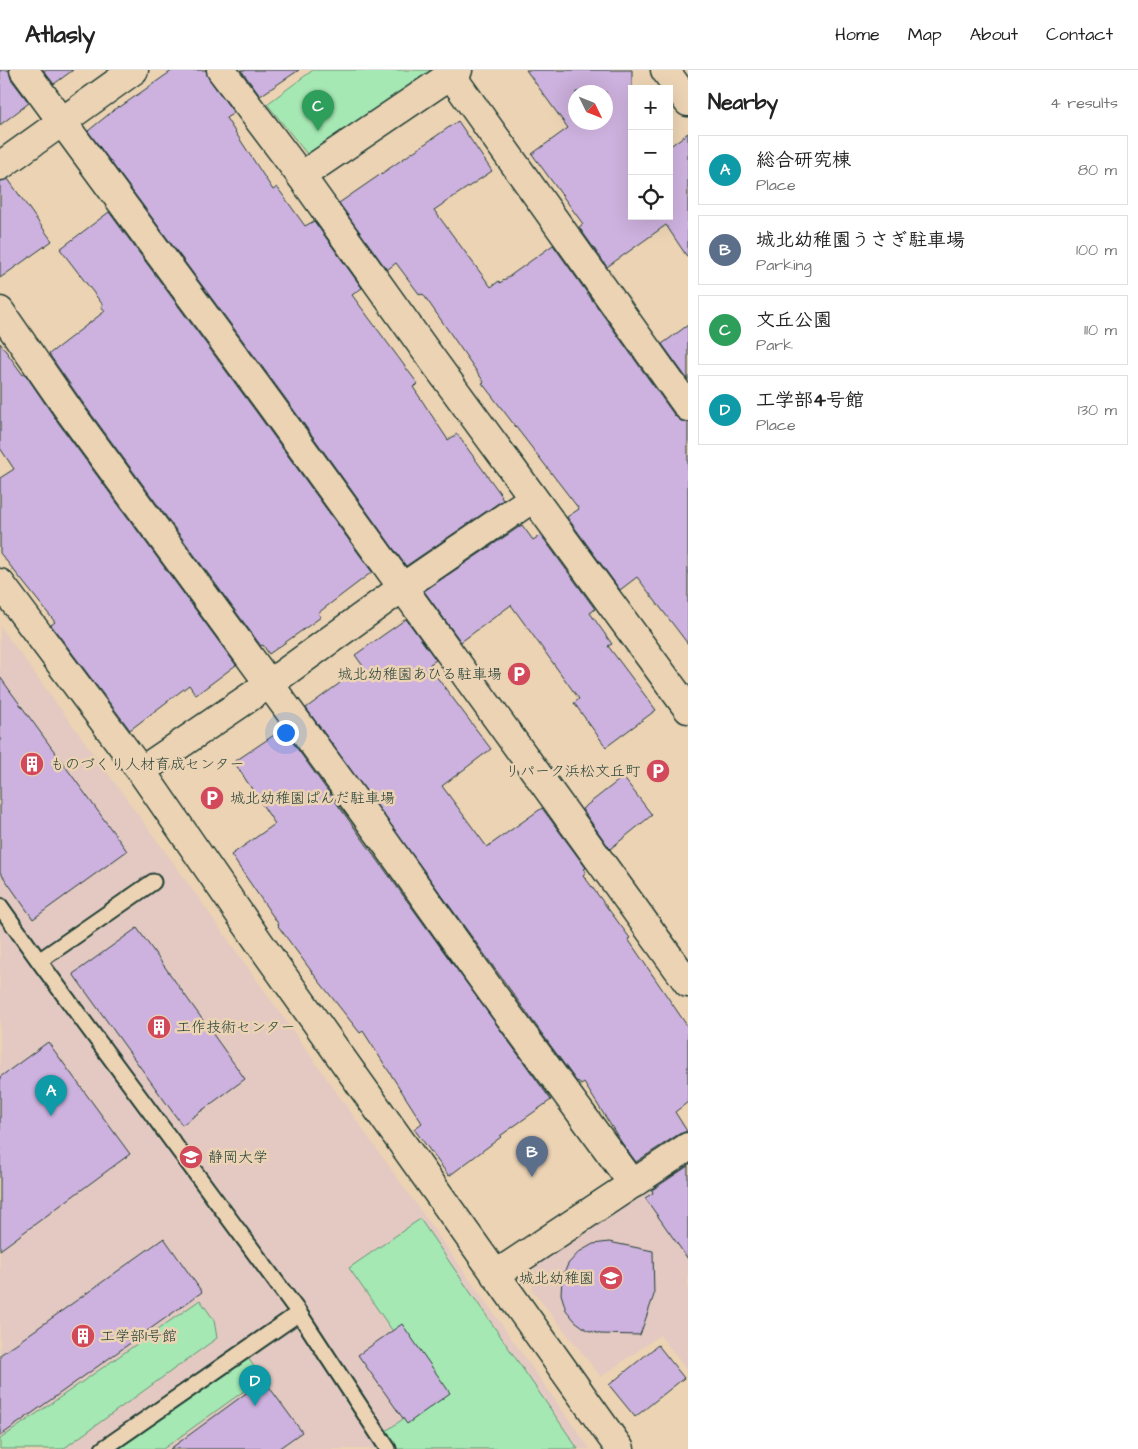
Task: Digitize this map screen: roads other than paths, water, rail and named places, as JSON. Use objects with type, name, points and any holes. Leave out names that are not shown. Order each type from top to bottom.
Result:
[{"type":"street","points":[[24,70],[402,587],[688,983]]},
{"type":"street","points":[[0,166],[134,70]]},
{"type":"street","points":[[221,70],[688,709]]},
{"type":"street","points":[[665,70],[688,102]]},
{"type":"street","points":[[300,176],[454,72],[688,407]]},
{"type":"street","points":[[0,311],[70,412],[633,1184]]},
{"type":"street","points":[[141,771],[269,684],[402,587],[533,498]]},
{"type":"street","points":[[0,583],[141,771],[261,945],[620,1449]]},
{"type":"street","points":[[495,1275],[688,1147]]},
{"type":"lane","points":[[39,960],[154,882]]},
{"type":"lane","points":[[0,906],[299,1313],[388,1449]]},
{"type":"lane","points":[[103,1449],[299,1313]]},
{"type":"place","name":"文丘公園","points":[[318,131]]},
{"type":"place","name":"城北幼稚園あひる駐車場","points":[[519,674]]},
{"type":"place","name":"ものづくり人材育成センター","points":[[32,764]]},
{"type":"place","name":"リパーク浜松文丘町","points":[[658,771]]},
{"type":"place","name":"城北幼稚園ぱんだ駐車場","points":[[212,798]]},
{"type":"place","name":"工作技術センター","points":[[159,1027]]},
{"type":"place","name":"総合研究棟","points":[[51,1116]]},
{"type":"place","name":"静岡大学","points":[[191,1157]]},
{"type":"place","name":"城北幼稚園うさぎ駐車場","points":[[532,1177]]},
{"type":"place","name":"城北幼稚園","points":[[611,1278]]},
{"type":"place","name":"工学部1号館","points":[[83,1336]]},
{"type":"place","name":"工学部4号館","points":[[255,1406]]}]
